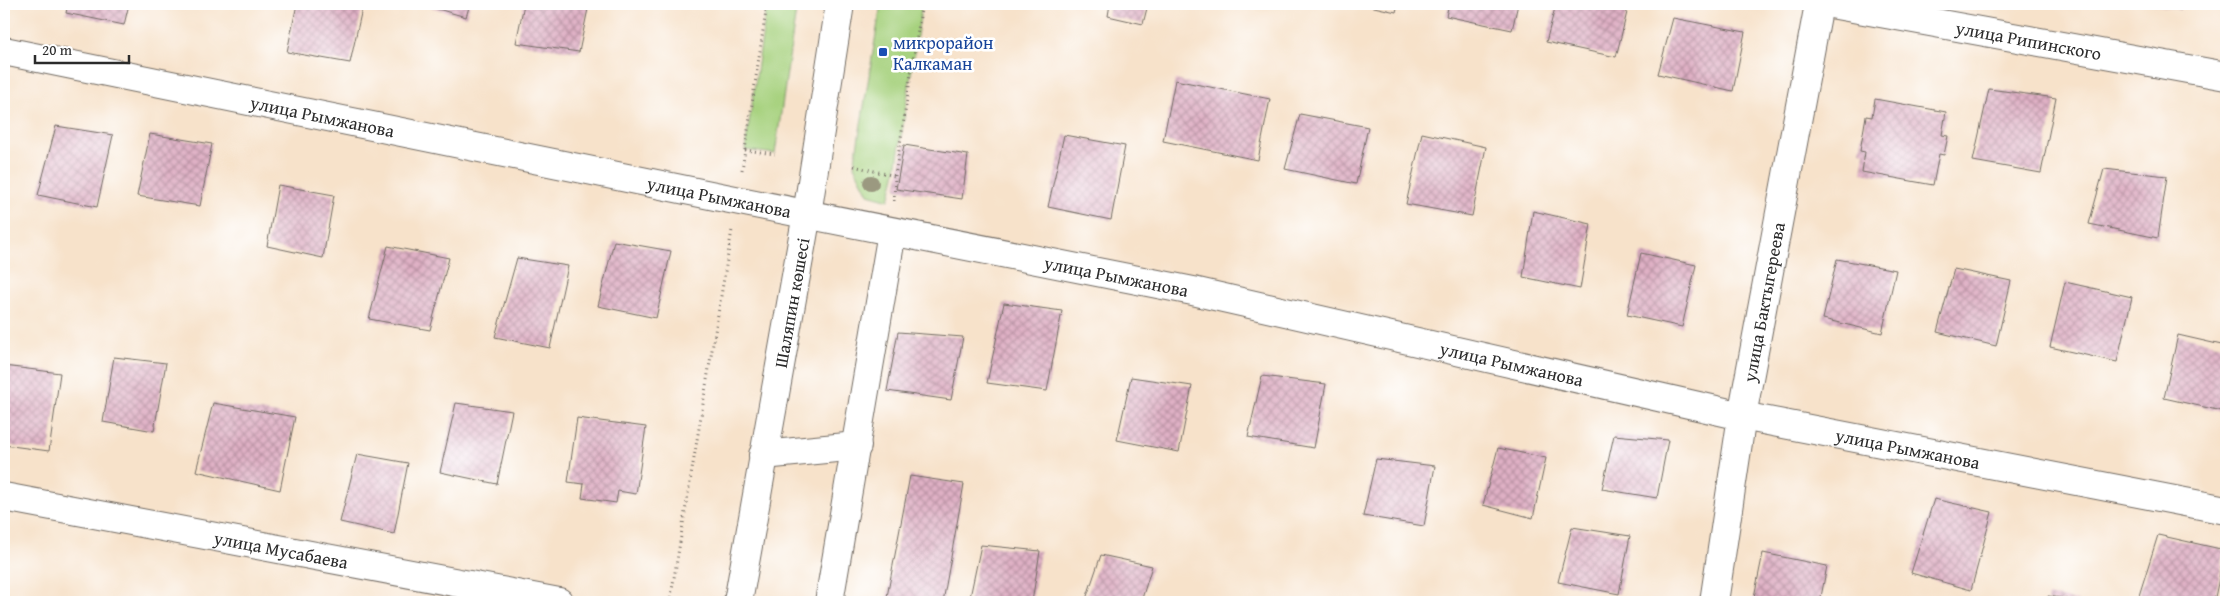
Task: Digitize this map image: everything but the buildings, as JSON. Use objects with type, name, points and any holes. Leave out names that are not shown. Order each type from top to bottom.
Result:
[{"type":"street","name":"Шаляпин көшесі","points":[[738,602],[807,214],[840,4]]},
{"type":"street","name":"улица Бактыгереева","points":[[1714,602],[1742,416],[1819,4]]},
{"type":"street","name":"улица Рипинского","points":[[1831,4],[2226,76]]},
{"type":"street","name":"улица Рымжанова","points":[[4,51],[737,201],[1193,291],[1742,416],[2226,510]]},
{"type":"street","points":[[829,602],[892,232]]},
{"type":"street","points":[[764,455],[857,446]]},
{"type":"street","name":"улица Мусабаева","points":[[4,497],[558,602]]},
{"type":"path","points":[[670,602],[768,4]]},
{"type":"path","points":[[892,232],[895,176],[922,4]]},
{"type":"path","points":[[745,150],[775,154]]},
{"type":"path","points":[[854,166],[895,176]]},
{"type":"green space","points":[[767,4],[797,4],[775,154],[745,150]]},
{"type":"green space","points":[[881,4],[922,4],[895,176],[889,200],[868,194],[854,166]]},
{"type":"place","name":"микрорайон Калкаман","points":[[883,52]]}]
